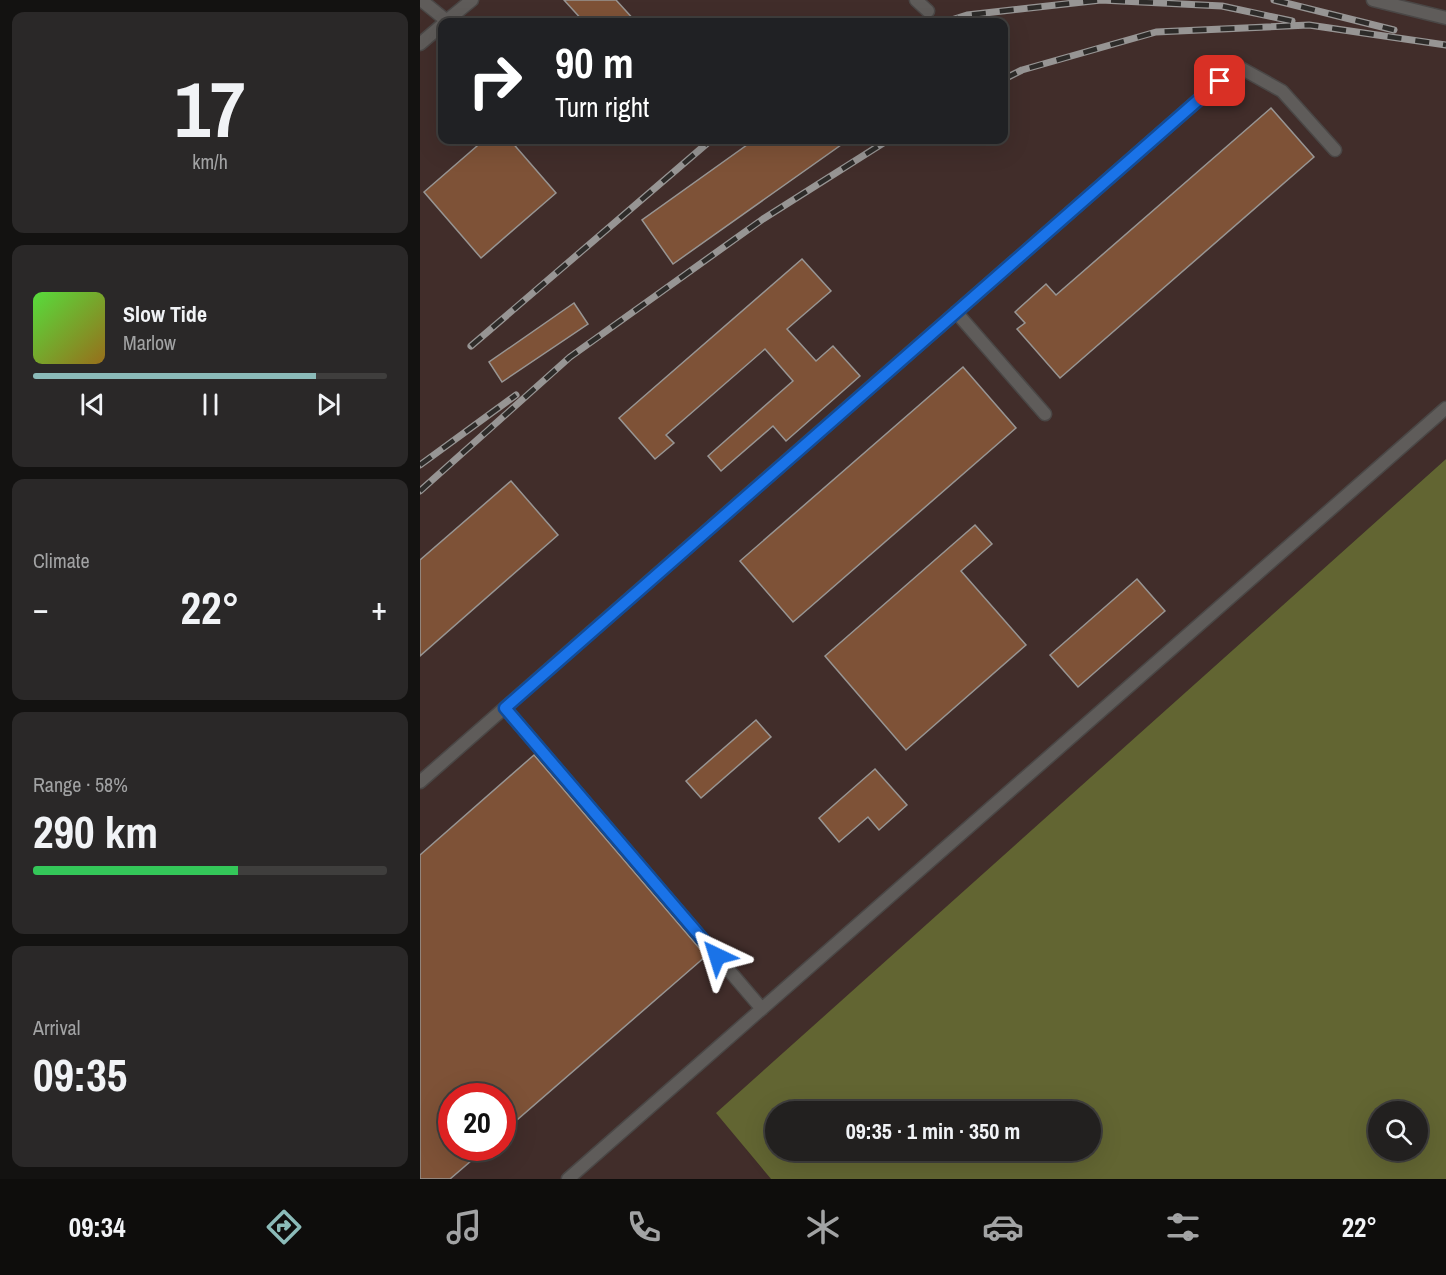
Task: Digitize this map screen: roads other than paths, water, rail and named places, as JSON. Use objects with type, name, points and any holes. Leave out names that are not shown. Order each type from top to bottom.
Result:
[{"type":"lane","points":[[421,0],[440,18]]},
{"type":"lane","points":[[451,18],[472,0]]},
{"type":"lane","points":[[916,0],[928,11]]},
{"type":"lane","points":[[1373,0],[1446,18]]},
{"type":"lane","points":[[420,44],[438,29]]},
{"type":"lane","points":[[420,782],[1237,66],[1282,92],[1335,150]]},
{"type":"lane","points":[[956,312],[1045,414]]},
{"type":"lane","points":[[568,1179],[1446,408]]},
{"type":"lane","points":[[505,708],[762,1009]]},
{"type":"railway","points":[[958,18],[967,15],[1101,0],[1222,6],[1292,21]]},
{"type":"railway","points":[[1274,0],[1394,30]]},
{"type":"railway","points":[[1008,77],[1022,70],[1156,32],[1309,25],[1446,45]]},
{"type":"railway","points":[[471,346],[706,144]]},
{"type":"railway","points":[[420,491],[570,357],[763,219],[882,144]]},
{"type":"railway","points":[[420,465],[516,395]]}]
